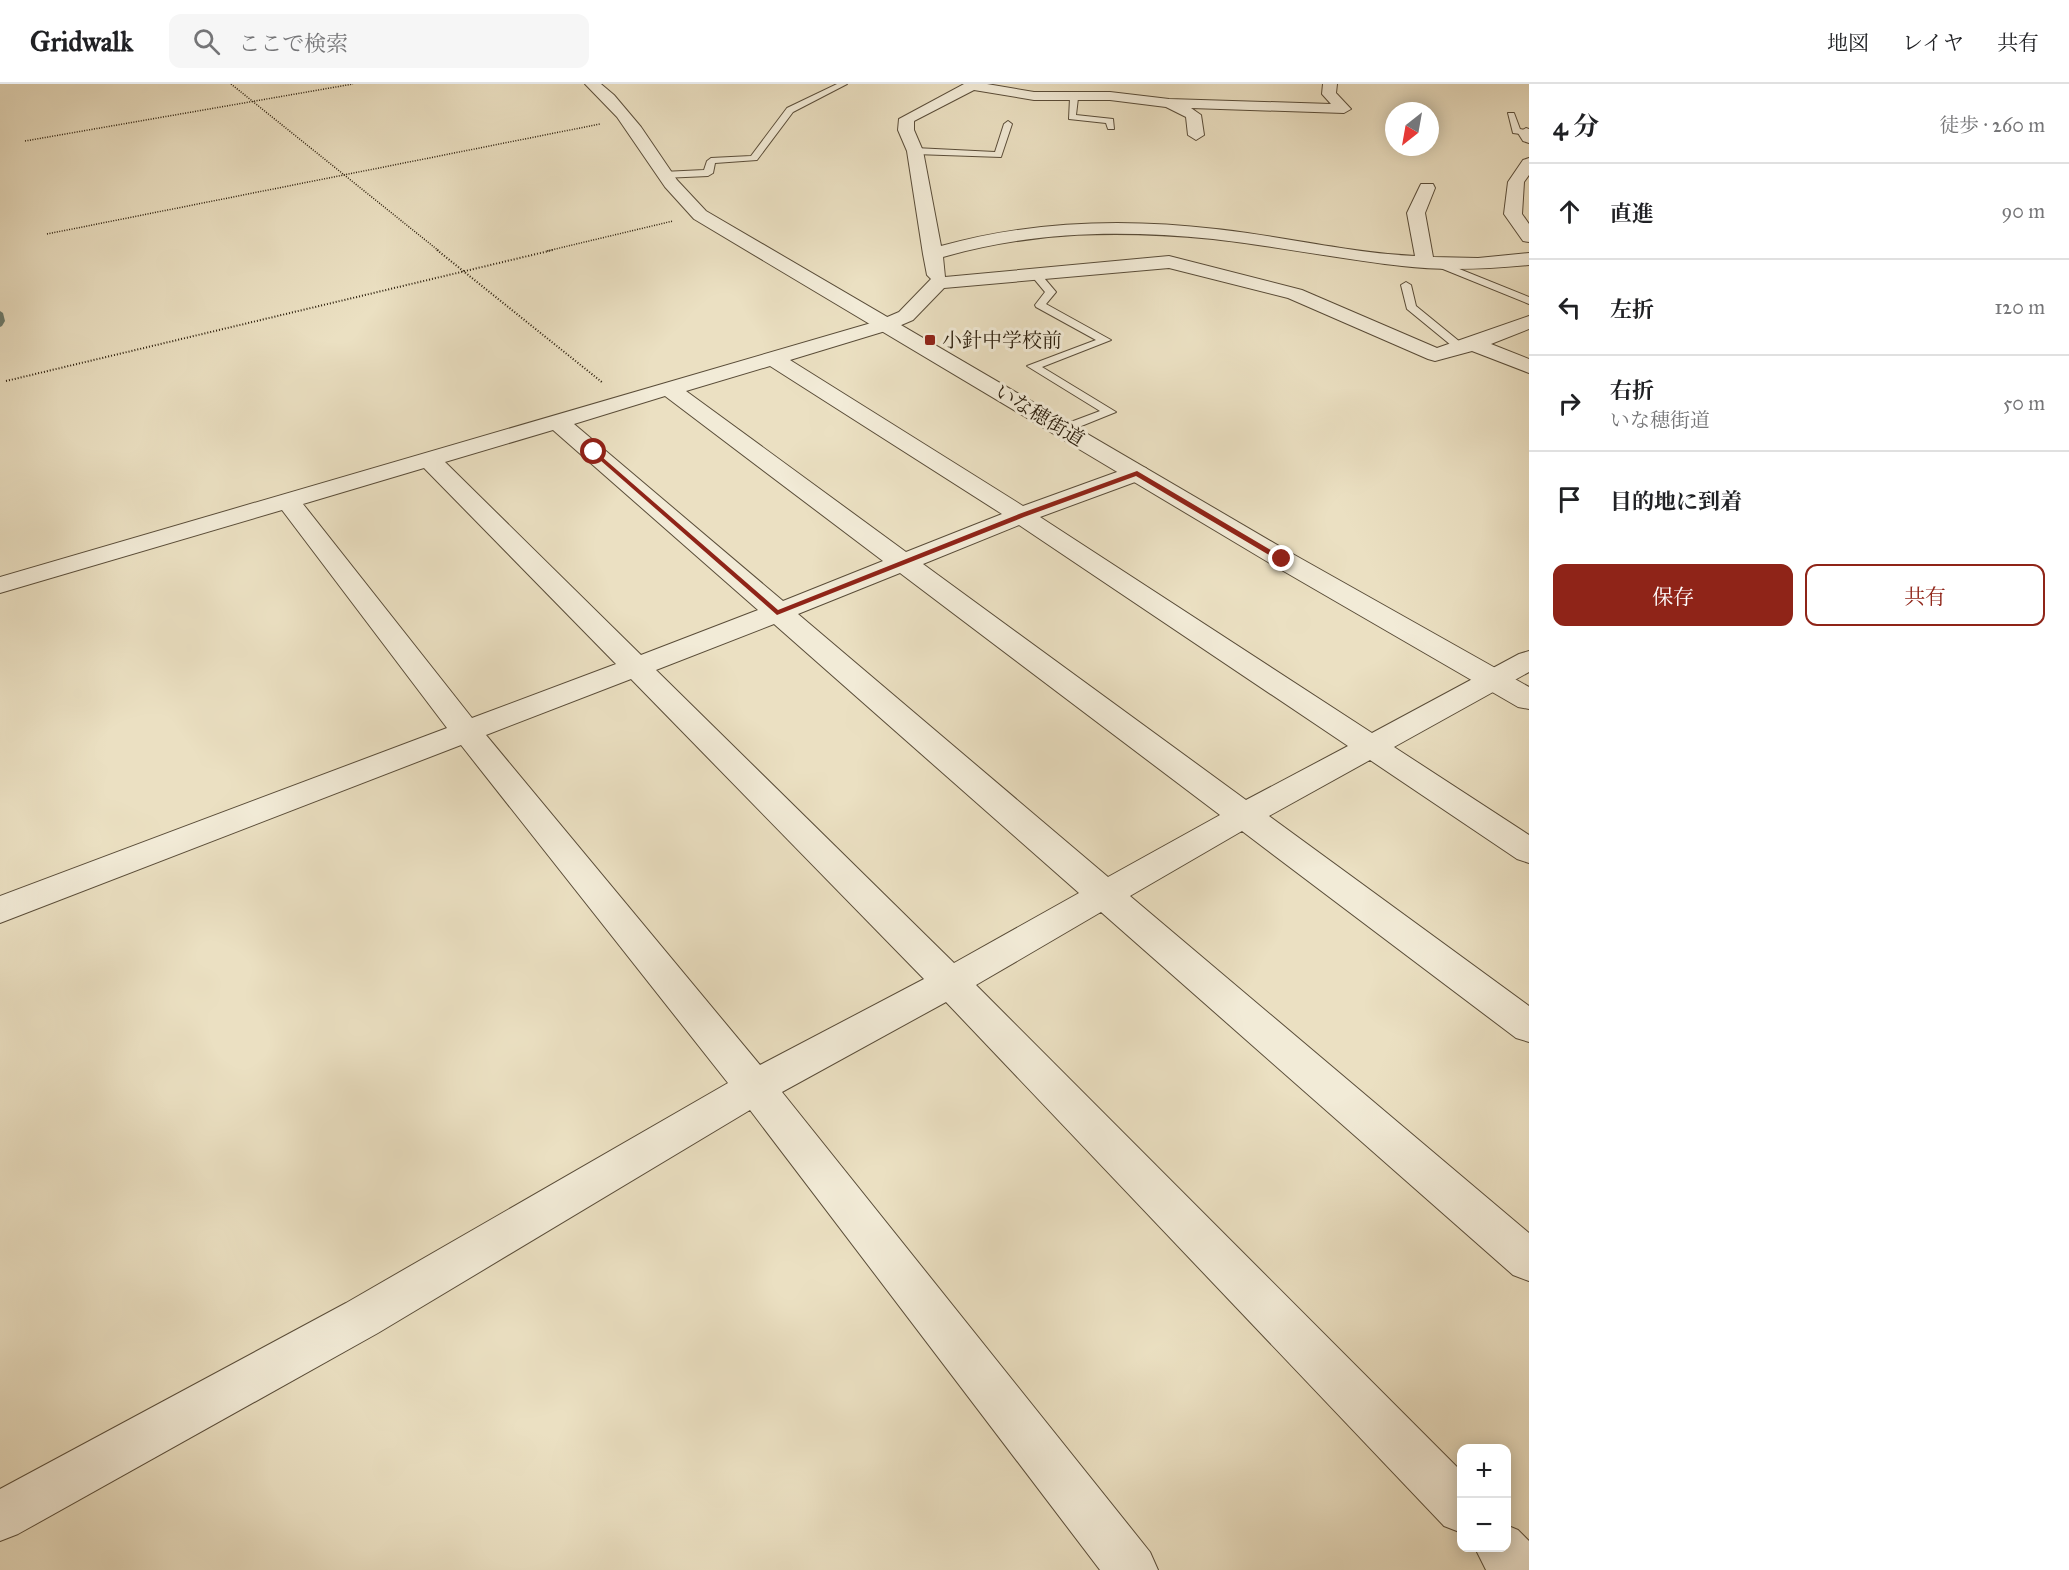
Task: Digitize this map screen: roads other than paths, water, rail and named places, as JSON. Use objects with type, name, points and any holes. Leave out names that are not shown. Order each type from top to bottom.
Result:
[{"type":"street","name":"いな穂街道","points":[[592,84],[617,105],[663,175],[683,201],[700,214],[1137,473],[1529,700]]},
{"type":"street","points":[[939,283],[915,151],[906,130],[907,119],[974,85],[1034,96],[1074,98],[1110,96],[1169,103],[1344,109],[1329,94],[1330,84]]},
{"type":"street","points":[[1169,103],[1193,115],[1196,135]]},
{"type":"street","points":[[1529,163],[1516,182],[1513,214],[1529,237]]},
{"type":"street","points":[[1427,188],[1416,213],[1431,262]]},
{"type":"street","points":[[932,254],[986,239],[1057,229],[1144,228],[1215,234],[1431,262],[1478,264],[1527,260]]},
{"type":"street","points":[[0,585],[558,423],[624,400],[885,325],[906,316],[939,283],[1169,262],[1295,294],[1435,355],[1467,346],[1529,322]]},
{"type":"street","points":[[1467,346],[1529,367]]},
{"type":"street","points":[[771,357],[1021,515],[1370,748],[1529,851]]},
{"type":"street","points":[[668,388],[1529,1027]]},
{"type":"street","points":[[558,423],[1106,894],[1529,1262]]},
{"type":"street","points":[[429,459],[950,982],[1457,1504]]},
{"type":"street","points":[[0,910],[777,613],[1021,515],[1137,473]]},
{"type":"street","points":[[287,500],[466,731],[755,1088],[1132,1570]]},
{"type":"street","points":[[0,1516],[362,1318],[755,1088],[1529,660]]},
{"type":"street","points":[[1504,1552],[1522,1570]]},
{"type":"lane","points":[[663,175],[708,173],[711,161],[754,158],[790,110],[843,84]]},
{"type":"lane","points":[[1074,98],[1072,117],[1110,120],[1111,127]]},
{"type":"lane","points":[[1511,116],[1516,131],[1528,135]]},
{"type":"lane","points":[[915,151],[998,155],[1008,124]]},
{"type":"lane","points":[[1431,262],[1529,301]]},
{"type":"lane","points":[[1035,274],[1051,292],[1040,305],[1106,339],[1033,366],[1110,412],[1064,429]]},
{"type":"lane","points":[[1406,285],[1411,307],[1467,346]]},
{"type":"waterway","points":[[0,313],[2,321],[0,325]]},
{"type":"place","name":"小針中学校前","points":[[930,340]]}]
